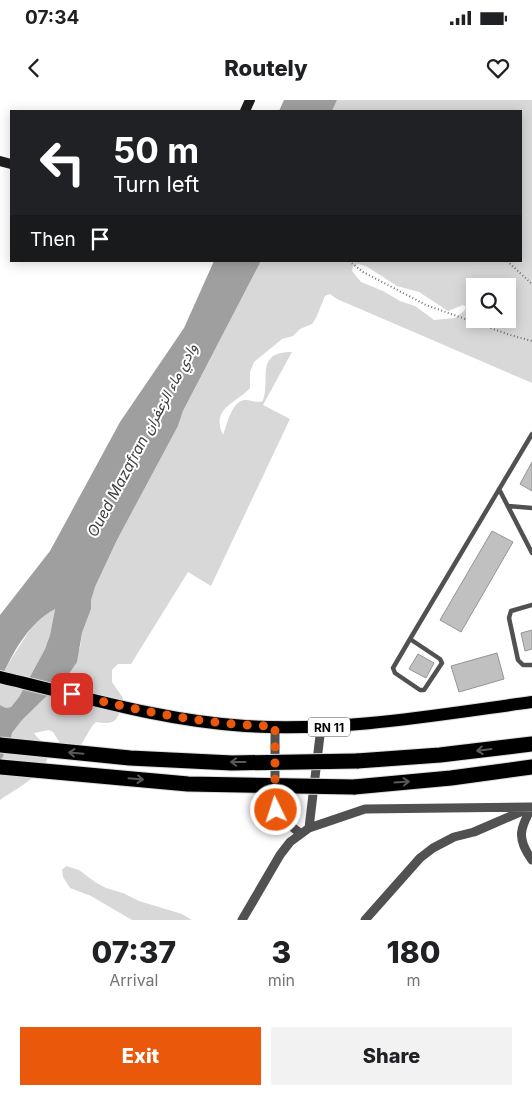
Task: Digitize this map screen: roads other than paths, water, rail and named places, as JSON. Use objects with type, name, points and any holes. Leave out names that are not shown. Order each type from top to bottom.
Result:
[{"type":"highway","points":[[0,746],[130,758],[223,762],[357,761],[440,755],[532,744]]},
{"type":"highway","points":[[0,767],[188,784],[354,787],[451,778],[532,767]]},
{"type":"main road","name":"RN 11","points":[[0,677],[153,714],[213,723],[275,726],[320,727],[358,725],[532,702]]},
{"type":"street","points":[[275,726],[276,810],[282,819],[300,834]]},
{"type":"street","points":[[309,828],[320,727]]},
{"type":"street","points":[[242,920],[280,855],[290,842],[309,828],[365,809],[532,807]]},
{"type":"street","points":[[532,807],[520,835],[532,860]]},
{"type":"street","points":[[365,920],[420,858],[433,848],[454,837],[474,832],[532,807]]},
{"type":"lane","points":[[410,639],[440,659],[442,663],[426,688],[422,690],[394,672],[393,668],[410,639],[499,489],[532,434]]},
{"type":"lane","points":[[499,489],[532,552]]},
{"type":"lane","points":[[508,506],[532,508]]},
{"type":"lane","points":[[532,605],[514,610],[510,613],[509,618],[518,660],[523,665],[532,665]]},
{"type":"water","points":[[284,100],[337,100],[332,110],[279,110]]},
{"type":"water","name":"Oued Mazafran وادي ماء الزعفران","points":[[214,262],[260,262],[183,411],[178,426],[117,540],[95,587],[91,600],[91,609],[82,633],[77,662],[68,675],[21,721],[12,733],[10,743],[0,762],[0,705],[6,708],[11,707],[19,697],[45,649],[55,609],[37,622],[22,640],[0,681],[0,615],[50,551],[120,422],[184,328]]}]
